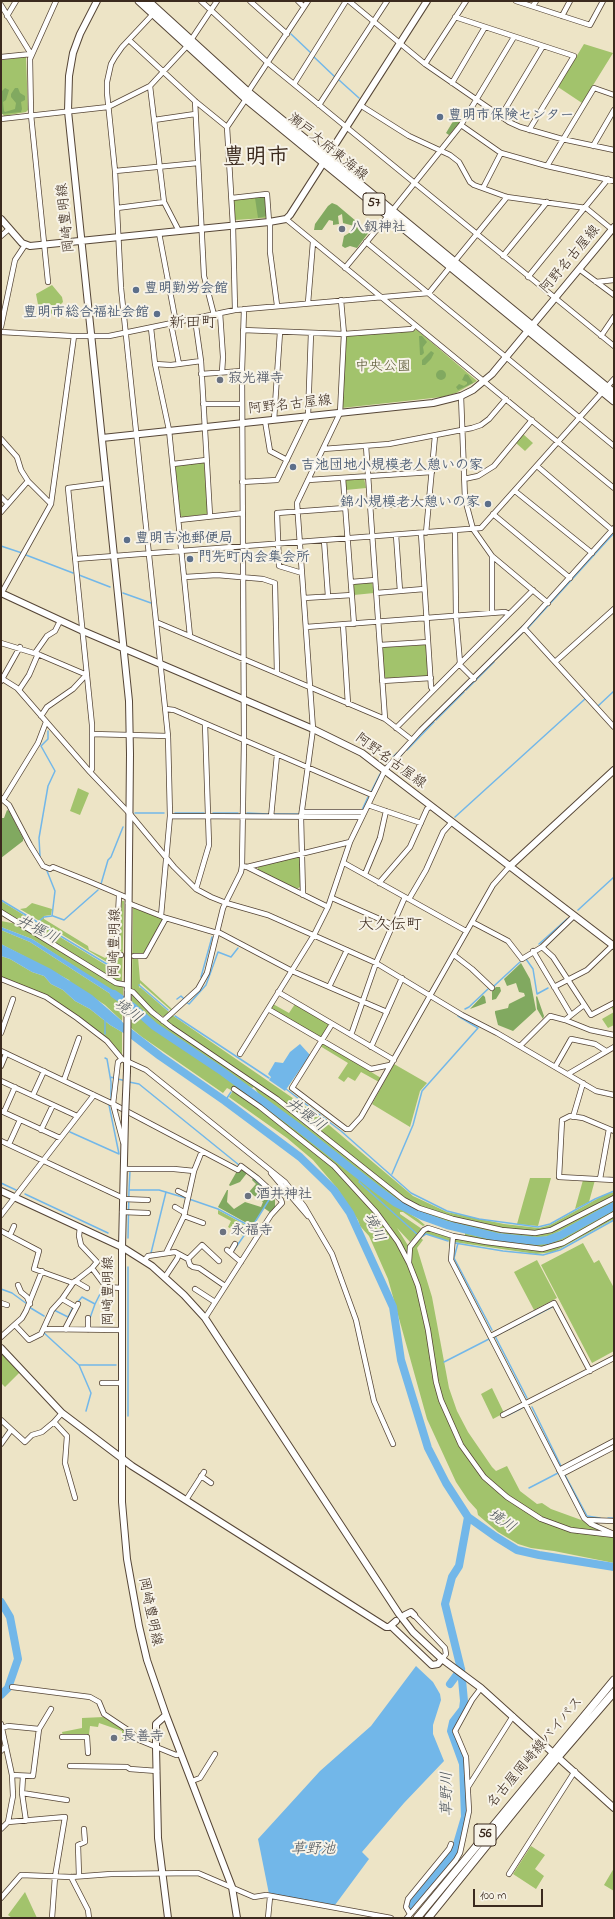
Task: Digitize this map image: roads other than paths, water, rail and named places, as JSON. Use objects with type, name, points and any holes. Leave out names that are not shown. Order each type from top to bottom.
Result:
[{"type":"main road","name":"瀬戸大府東海線","points":[[139,1],[247,95],[605,389],[614,401]]},
{"type":"main road","name":"瀬戸大府東海線","points":[[148,1],[189,43]]},
{"type":"main road","points":[[1,219],[25,245],[44,245],[233,226],[286,219],[427,1]]},
{"type":"main road","name":"岡崎豊明線","points":[[94,2],[73,53],[69,76],[68,111],[102,438]]},
{"type":"main road","name":"阿野名古屋線","points":[[102,438],[433,403],[461,396],[485,382],[613,229]]},
{"type":"main road","name":"瀬戸大府東海線","points":[[605,389],[614,393]]},
{"type":"main road","points":[[102,438],[123,647]]},
{"type":"main road","name":"阿野名古屋線","points":[[1,594],[83,631],[313,729],[362,753],[614,946]]},
{"type":"main road","name":"岡崎豊明線","points":[[123,647],[131,735],[126,1071],[122,1212],[123,1521],[133,1598],[147,1660],[166,1715],[232,1886],[237,1918]]},
{"type":"main road","points":[[509,867],[614,770]]},
{"type":"main road","points":[[1,1191],[122,1247],[165,1277],[204,1318],[399,1614],[413,1632],[442,1659],[481,1688],[514,1716],[614,1808]]},
{"type":"main road","points":[[1,1348],[62,1413],[122,1459],[386,1626],[391,1626],[432,1665],[438,1664],[442,1659]]},
{"type":"main road","points":[[405,1615],[411,1612],[414,1615]]},
{"type":"main road","points":[[391,1626],[396,1621]]},
{"type":"main road","name":"名古屋岡崎線バイパス","points":[[428,1918],[614,1680]]},
{"type":"main road","name":"名古屋岡崎線バイパス","points":[[411,1917],[614,1692]]},
{"type":"main road","points":[[166,1715],[156,1724],[156,1747],[158,1838],[168,1918]]},
{"type":"street","points":[[7,16],[16,1]]},
{"type":"street","points":[[48,282],[30,115],[31,54],[56,1]]},
{"type":"street","points":[[201,1],[268,63],[614,346]]},
{"type":"street","points":[[1,119],[108,107],[150,86],[189,43],[217,1]]},
{"type":"street","points":[[250,1],[287,34]]},
{"type":"street","points":[[298,1],[304,7]]},
{"type":"street","points":[[235,310],[232,198],[227,127],[308,1]]},
{"type":"street","points":[[294,84],[348,1],[425,64],[509,122],[529,130],[562,139],[614,150]]},
{"type":"street","points":[[319,105],[387,1]]},
{"type":"street","points":[[425,64],[466,1]]},
{"type":"street","points":[[516,1],[590,25],[603,1]]},
{"type":"street","points":[[533,6],[536,1]]},
{"type":"street","points":[[562,16],[570,1]]},
{"type":"street","points":[[1,5],[31,54]]},
{"type":"street","points":[[153,14],[129,40],[111,64],[107,82],[108,107],[115,171],[121,288],[127,333],[168,736],[170,816],[161,916]]},
{"type":"street","points":[[456,17],[574,56],[529,130]]},
{"type":"street","points":[[452,82],[485,27]]},
{"type":"street","points":[[345,268],[461,126],[514,37]]},
{"type":"street","points":[[129,40],[195,102],[227,127]]},
{"type":"street","points":[[501,116],[543,46]]},
{"type":"street","points":[[1,57],[31,54]]},
{"type":"street","points":[[150,86],[164,202],[179,231]]},
{"type":"street","points":[[547,166],[594,88],[614,95]]},
{"type":"street","points":[[195,102],[204,276],[214,315]]},
{"type":"street","points":[[360,105],[409,136],[459,162],[470,182],[507,197],[586,208],[613,229]]},
{"type":"street","points":[[593,146],[614,110]]},
{"type":"street","points":[[154,120],[195,114]]},
{"type":"street","points":[[461,126],[501,153],[547,166],[614,181]]},
{"type":"street","points":[[484,188],[501,153]]},
{"type":"street","points":[[115,171],[198,163]]},
{"type":"street","points":[[528,277],[586,208],[608,179]]},
{"type":"street","points":[[232,198],[267,194],[270,222],[270,252],[277,305]]},
{"type":"street","points":[[1,332],[74,336],[127,333],[235,310],[277,305],[429,293],[507,197]]},
{"type":"street","points":[[116,208],[164,202]]},
{"type":"street","points":[[503,256],[547,202]]},
{"type":"street","points":[[286,219],[614,488]]},
{"type":"street","points":[[1,236],[9,229]]},
{"type":"street","points":[[159,233],[179,364]]},
{"type":"street","points":[[308,303],[313,242]]},
{"type":"street","points":[[366,242],[614,446]]},
{"type":"street","points":[[1,327],[15,260],[25,245]]},
{"type":"street","points":[[579,269],[614,295]]},
{"type":"street","points":[[596,282],[614,280]]},
{"type":"street","points":[[303,894],[302,814],[313,729],[297,503],[340,413],[344,334],[341,300]]},
{"type":"street","points":[[163,1021],[198,989],[207,973],[226,903],[241,872],[242,866],[244,659],[242,371],[244,309]]},
{"type":"street","points":[[220,313],[223,357],[222,372]]},
{"type":"street","points":[[601,336],[614,317]]},
{"type":"street","points":[[195,318],[202,374],[210,516]]},
{"type":"street","points":[[243,330],[344,334],[412,328],[415,325]]},
{"type":"street","points":[[151,328],[155,364],[169,430],[190,636]]},
{"type":"street","points":[[274,420],[280,332]]},
{"type":"street","points":[[242,482],[277,480],[308,416],[311,333]]},
{"type":"street","points":[[1,594],[51,504],[74,336]]},
{"type":"street","points":[[155,364],[179,364],[201,361]]},
{"type":"street","points":[[202,374],[242,371]]},
{"type":"street","points":[[75,559],[481,528],[614,378]]},
{"type":"street","points":[[461,396],[464,479],[467,512],[473,529],[492,556],[548,603]]},
{"type":"street","points":[[324,449],[389,444],[435,436],[481,425],[494,415],[506,399]]},
{"type":"street","points":[[204,404],[242,404]]},
{"type":"street","points":[[464,479],[478,476],[494,466],[532,420]]},
{"type":"street","points":[[265,421],[270,452],[287,460]]},
{"type":"street","points":[[426,533],[435,436]]},
{"type":"street","points":[[1,439],[17,457],[21,470],[28,481],[51,504]]},
{"type":"street","points":[[366,446],[384,719]]},
{"type":"street","points":[[173,464],[206,460]]},
{"type":"street","points":[[240,1054],[314,935],[332,898],[350,842],[385,770],[412,740],[548,603],[613,529],[537,466]]},
{"type":"street","points":[[308,480],[432,472]]},
{"type":"street","points":[[343,478],[354,624]]},
{"type":"street","points":[[1,512],[28,481]]},
{"type":"street","points":[[90,772],[92,734],[68,488],[107,483]]},
{"type":"street","points":[[515,491],[592,553]]},
{"type":"street","points":[[1,497],[8,504]]},
{"type":"street","points":[[370,506],[429,502]]},
{"type":"street","points":[[302,573],[279,566],[277,513],[345,508]]},
{"type":"street","points":[[179,520],[242,513]]},
{"type":"street","points":[[493,514],[570,578]]},
{"type":"street","points":[[455,530],[456,616],[460,664],[474,679]]},
{"type":"street","points":[[420,533],[433,690]]},
{"type":"street","points":[[396,535],[400,591]]},
{"type":"street","points":[[324,540],[328,596]]},
{"type":"street","points":[[492,556],[492,613]]},
{"type":"street","points":[[185,577],[217,575],[263,579],[275,583],[277,673]]},
{"type":"street","points":[[351,582],[375,580]]},
{"type":"street","points":[[376,593],[424,589]]},
{"type":"street","points":[[396,728],[533,590]]},
{"type":"street","points":[[304,598],[352,595]]},
{"type":"street","points":[[555,662],[614,609]]},
{"type":"street","points":[[306,627],[506,612],[509,614]]},
{"type":"street","points":[[19,690],[29,676],[36,653],[47,636],[55,631],[60,621]]},
{"type":"street","points":[[156,622],[384,719],[412,740]]},
{"type":"street","points":[[343,625],[348,704]]},
{"type":"street","points":[[524,628],[614,727]]},
{"type":"street","points":[[1,642],[36,653],[87,675]]},
{"type":"street","points":[[380,645],[428,642]]},
{"type":"street","points":[[20,647],[1,679],[19,690],[90,772],[130,814],[183,877],[196,888],[211,897],[226,903],[268,915],[376,963],[596,1091],[614,1095]]},
{"type":"street","points":[[41,716],[47,708],[73,689],[87,675]]},
{"type":"street","points":[[382,681],[431,678]]},
{"type":"street","points":[[166,709],[174,710],[372,795]]},
{"type":"street","points":[[46,722],[38,743],[2,799],[9,805],[43,866],[88,880],[128,901],[166,918],[218,932],[292,971],[387,1012]]},
{"type":"street","points":[[196,888],[209,845],[205,724]]},
{"type":"street","points":[[92,734],[168,736]]},
{"type":"street","points":[[272,817],[277,755]]},
{"type":"street","points":[[368,805],[421,823]]},
{"type":"street","points":[[379,883],[410,847],[427,810],[431,806]]},
{"type":"street","points":[[365,874],[380,838],[386,811]]},
{"type":"street","points":[[170,816],[272,817],[302,814],[363,815]]},
{"type":"street","points":[[351,1035],[376,963],[393,925],[407,898],[426,870],[443,832],[452,822]]},
{"type":"street","points":[[247,867],[350,842]]},
{"type":"street","points":[[344,863],[466,932]]},
{"type":"street","points":[[242,866],[247,867],[328,907]]},
{"type":"street","points":[[332,1024],[292,1088],[346,1130],[353,1127],[357,1123],[431,996],[493,885],[509,867]]},
{"type":"street","points":[[119,896],[116,955],[121,955]]},
{"type":"street","points":[[332,898],[393,925]]},
{"type":"street","points":[[1,912],[133,992],[163,1021],[277,1099],[404,1200],[419,1208],[441,1216],[495,1228],[535,1233],[551,1230],[614,1198]]},
{"type":"street","points":[[472,922],[508,941],[522,958],[542,947],[574,916]]},
{"type":"street","points":[[134,956],[145,956],[166,918]]},
{"type":"street","points":[[554,987],[587,970],[614,946]]},
{"type":"street","points":[[542,947],[553,957],[591,1015],[614,1003]]},
{"type":"street","points":[[329,987],[346,950]]},
{"type":"street","points":[[533,951],[571,1015]]},
{"type":"street","points":[[454,955],[472,969],[492,988]]},
{"type":"street","points":[[371,1047],[402,978]]},
{"type":"street","points":[[1,979],[29,989],[58,1005],[107,1041],[125,1060],[146,1070],[285,1182],[314,1223],[332,1254],[350,1300],[374,1401],[392,1444]]},
{"type":"street","points":[[278,992],[394,1060]]},
{"type":"street","points":[[1,1033],[13,999]]},
{"type":"street","points":[[565,1020],[584,1005]]},
{"type":"street","points":[[268,1009],[371,1069],[390,1066]]},
{"type":"street","points":[[520,1046],[550,1016],[590,1030],[614,1035]]},
{"type":"street","points":[[64,1080],[79,1038]]},
{"type":"street","points":[[555,1067],[571,1039],[595,1044],[606,1051]]},
{"type":"street","points":[[568,1074],[614,1047]]},
{"type":"street","points":[[1,1051],[113,1104],[202,1151],[239,1168],[257,1178],[282,1203],[270,1215],[204,1318]]},
{"type":"street","points":[[1,1066],[6,1054]]},
{"type":"street","points":[[124,1146],[113,1104],[118,1062],[125,1060]]},
{"type":"street","points":[[33,1095],[44,1071]]},
{"type":"street","points":[[1,1081],[77,1116]]},
{"type":"street","points":[[573,1117],[583,1083]]},
{"type":"street","points":[[15,1087],[3,1111],[60,1138]]},
{"type":"street","points":[[234,1089],[260,1107],[334,1166],[388,1227],[409,1263],[422,1302],[433,1370],[441,1400],[454,1432],[484,1477],[507,1497],[541,1519],[571,1530],[614,1535]]},
{"type":"street","points":[[1,1215],[94,1095]]},
{"type":"street","points":[[41,1130],[53,1105]]},
{"type":"street","points":[[600,1179],[612,1130],[588,1119],[570,1116],[562,1120],[559,1177],[614,1180]]},
{"type":"street","points":[[9,1144],[20,1120]]},
{"type":"street","points":[[1,1141],[123,1199],[148,1200]]},
{"type":"street","points":[[166,1253],[185,1215],[194,1171],[202,1151]]},
{"type":"street","points":[[124,1169],[174,1169],[194,1171]]},
{"type":"street","points":[[178,1192],[188,1196]]},
{"type":"street","points":[[175,1207],[185,1215],[203,1223]]},
{"type":"street","points":[[122,1212],[148,1212]]},
{"type":"street","points":[[409,1263],[410,1248],[424,1230],[428,1228],[453,1236],[529,1249],[542,1249],[563,1243],[614,1214]]},
{"type":"street","points":[[10,1235],[14,1226]]},
{"type":"street","points":[[15,1325],[29,1340],[41,1334],[52,1310],[74,1282],[92,1268],[97,1262],[81,1245],[79,1236],[80,1227]]},
{"type":"street","points":[[1,1231],[40,1251],[34,1269],[74,1282],[87,1288]]},
{"type":"street","points":[[453,1236],[451,1260],[584,1518],[591,1524],[614,1535]]},
{"type":"street","points":[[235,1244],[229,1250],[241,1262]]},
{"type":"street","points":[[188,1259],[202,1245],[219,1261]]},
{"type":"street","points":[[144,1261],[148,1256],[175,1252],[188,1259],[190,1265],[199,1268],[225,1286]]},
{"type":"street","points":[[165,1277],[179,1254]]},
{"type":"street","points":[[92,1268],[106,1287],[122,1288]]},
{"type":"street","points":[[1,1337],[15,1325],[27,1310],[42,1272]]},
{"type":"street","points":[[18,1285],[21,1292],[27,1297],[30,1304]]},
{"type":"street","points":[[195,1289],[215,1302]]},
{"type":"street","points":[[62,1299],[77,1305],[66,1327],[66,1330]]},
{"type":"street","points":[[1,1303],[7,1305]]},
{"type":"street","points":[[491,1336],[554,1303],[590,1371]]},
{"type":"street","points":[[88,1318],[88,1330]]},
{"type":"street","points":[[44,1329],[122,1330]]},
{"type":"street","points":[[503,1415],[614,1358]]},
{"type":"street","points":[[102,1383],[122,1383]]},
{"type":"street","points":[[1,1420],[24,1442],[32,1435],[42,1432],[62,1413]]},
{"type":"street","points":[[54,1422],[67,1436],[65,1463],[76,1498]]},
{"type":"street","points":[[1,1444],[11,1430]]},
{"type":"street","points":[[561,1472],[614,1441]]},
{"type":"street","points":[[561,1472],[614,1447]]},
{"type":"street","points":[[186,1500],[202,1474],[211,1483]]},
{"type":"street","points":[[587,1520],[614,1521]]},
{"type":"street","points":[[414,1615],[445,1648],[446,1654],[442,1659]]},
{"type":"street","points":[[12,1687],[90,1697],[99,1702],[104,1714],[131,1732],[138,1740],[176,1755],[181,1754]]},
{"type":"street","points":[[451,1844],[449,1849],[408,1899],[406,1907],[411,1917],[460,1853],[469,1817],[468,1787],[466,1757],[455,1731],[472,1700],[481,1688]]},
{"type":"street","points":[[12,1775],[32,1776],[39,1728],[51,1709]]},
{"type":"street","points":[[468,1787],[514,1716]]},
{"type":"street","points":[[1,1829],[8,1822],[13,1796],[12,1775],[2,1726],[39,1728]]},
{"type":"street","points":[[62,1737],[87,1737],[88,1752]]},
{"type":"street","points":[[1,1751],[6,1746]]},
{"type":"street","points":[[192,1781],[200,1778],[215,1754]]},
{"type":"street","points":[[70,1766],[127,1767],[130,1769],[157,1771]]},
{"type":"street","points":[[509,1874],[575,1771]]},
{"type":"street","points":[[23,1776],[22,1793],[26,1821]]},
{"type":"street","points":[[22,1793],[67,1800]]},
{"type":"street","points":[[8,1822],[65,1817],[55,1877],[52,1918]]},
{"type":"street","points":[[79,1876],[78,1845],[85,1842],[84,1829]]},
{"type":"street","points":[[1,1898],[21,1875],[70,1877],[198,1874],[232,1886],[254,1897],[266,1895],[270,1897],[391,1918]]},
{"type":"street","points":[[70,1877],[88,1910],[89,1918]]},
{"type":"street","points":[[268,1918],[270,1897]]},
{"type":"water","points":[[1,927],[32,939],[113,990],[123,998],[123,1002],[30,942],[1,930]]},
{"type":"water","points":[[1,944],[51,969],[92,995],[122,1021],[122,1032],[110,1025],[90,1009],[75,1001],[63,990],[51,984],[44,976],[32,972],[10,959],[1,956]]},
{"type":"water","points":[[300,1044],[310,1055],[285,1091],[269,1080],[271,1077],[268,1074],[275,1062],[283,1063],[290,1052]]},
{"type":"water","name":"草野池","points":[[416,1666],[433,1682],[440,1694],[441,1700],[433,1725],[433,1734],[444,1761],[404,1803],[362,1852],[369,1859],[335,1905],[269,1894],[258,1839],[320,1771],[371,1726]]},
{"type":"waterway","points":[[291,34],[311,53]]},
{"type":"waterway","points":[[314,57],[335,77]]},
{"type":"waterway","points":[[339,80],[359,98]]},
{"type":"waterway","points":[[527,629],[614,533]]},
{"type":"waterway","points":[[1,546],[22,553]]},
{"type":"waterway","points":[[26,555],[73,573]]},
{"type":"waterway","points":[[79,575],[110,587]]},
{"type":"waterway","points":[[123,593],[151,603]]},
{"type":"waterway","points":[[512,637],[526,623]]},
{"type":"waterway","points":[[496,659],[522,633]]},
{"type":"waterway","points":[[466,690],[494,662]]},
{"type":"waterway","points":[[598,706],[614,691]]},
{"type":"waterway","points":[[436,720],[464,692]]},
{"type":"waterway","points":[[455,817],[585,699]]},
{"type":"waterway","points":[[407,750],[434,722]]},
{"type":"waterway","points":[[40,856],[39,838],[48,786],[55,771],[41,746],[48,739],[48,731]]},
{"type":"waterway","points":[[397,760],[404,752]]},
{"type":"waterway","points":[[393,757],[397,753]]},
{"type":"waterway","points":[[387,764],[390,761]]},
{"type":"waterway","points":[[371,792],[380,774]]},
{"type":"waterway","points":[[362,810],[368,797]]},
{"type":"waterway","points":[[135,813],[164,813]]},
{"type":"waterway","points":[[175,813],[204,813]]},
{"type":"waterway","points":[[213,813],[238,813]]},
{"type":"waterway","points":[[247,813],[268,814]]},
{"type":"waterway","points":[[275,814],[298,814]]},
{"type":"waterway","points":[[101,884],[108,860],[111,857],[123,827]]},
{"type":"waterway","points":[[38,922],[44,917],[52,916],[55,891],[47,871]]},
{"type":"waterway","points":[[578,910],[614,877]]},
{"type":"waterway","points":[[53,916],[64,920],[98,890]]},
{"type":"waterway","points":[[1,900],[115,969]]},
{"type":"waterway","points":[[539,944],[567,919]]},
{"type":"waterway","points":[[203,978],[201,977],[212,937]]},
{"type":"waterway","points":[[186,1002],[189,1004],[206,985],[218,952],[231,957],[238,948]]},
{"type":"waterway","points":[[526,959],[533,969],[537,994],[548,988]]},
{"type":"waterway","points":[[494,986],[520,962]]},
{"type":"waterway","points":[[139,985],[168,1010]]},
{"type":"waterway","points":[[465,1009],[488,989]]},
{"type":"waterway","name":"井堰川","points":[[114,994],[133,1007],[154,1026],[223,1072],[298,1127],[396,1203],[422,1216],[447,1225],[497,1237],[537,1241],[548,1240],[561,1235],[614,1206]]},
{"type":"waterway","points":[[177,999],[181,996],[184,999]]},
{"type":"waterway","points":[[175,1016],[269,1078]]},
{"type":"waterway","points":[[392,1174],[413,1125],[422,1091],[478,1028],[458,1016]]},
{"type":"waterway","points":[[105,1018],[105,1034]]},
{"type":"waterway","name":"境川","points":[[113,1020],[160,1056],[225,1101],[300,1157],[334,1190],[350,1213],[393,1307],[401,1360],[428,1448],[446,1483],[468,1517],[517,1550],[614,1567]]},
{"type":"waterway","points":[[105,1058],[107,1059],[111,1082],[111,1098]]},
{"type":"waterway","points":[[110,1077],[126,1081]]},
{"type":"waterway","points":[[129,1082],[139,1084],[239,1165]]},
{"type":"waterway","points":[[286,1089],[341,1131],[411,1193],[447,1211],[479,1219],[538,1227],[550,1224],[595,1199],[614,1191]]},
{"type":"waterway","points":[[225,1101],[231,1092]]},
{"type":"waterway","points":[[70,1132],[119,1154],[109,1105]]},
{"type":"waterway","points":[[130,1171],[129,1190],[159,1190],[189,1199],[218,1209],[259,1231]]},
{"type":"waterway","points":[[251,1176],[272,1195],[252,1227]]},
{"type":"waterway","points":[[361,1177],[359,1182],[418,1235]]},
{"type":"waterway","points":[[1,1183],[16,1190]]},
{"type":"waterway","points":[[128,1238],[129,1190]]},
{"type":"waterway","points":[[151,1253],[166,1192]]},
{"type":"waterway","points":[[25,1194],[108,1233]]},
{"type":"waterway","points":[[455,1243],[503,1251],[543,1255],[560,1250],[614,1220]]},
{"type":"waterway","points":[[234,1250],[250,1227]]},
{"type":"waterway","points":[[421,1237],[426,1234],[448,1241]]},
{"type":"waterway","points":[[458,1243],[454,1258],[492,1330]]},
{"type":"waterway","points":[[128,1267],[128,1416]]},
{"type":"waterway","points":[[77,1303],[82,1297],[95,1304],[103,1288]]},
{"type":"waterway","points":[[1,1289],[12,1293],[27,1304]]},
{"type":"waterway","points":[[90,1318],[95,1304]]},
{"type":"waterway","points":[[29,1307],[44,1316]]},
{"type":"waterway","points":[[54,1310],[68,1317],[73,1307]]},
{"type":"waterway","points":[[527,1398],[495,1336],[552,1307]]},
{"type":"waterway","points":[[43,1332],[79,1365],[91,1393],[86,1411]]},
{"type":"waterway","points":[[444,1362],[489,1339]]},
{"type":"waterway","points":[[79,1365],[116,1365]]},
{"type":"waterway","points":[[532,1407],[561,1466]]},
{"type":"waterway","points":[[508,1415],[522,1408]]},
{"type":"waterway","points":[[563,1470],[614,1444]]},
{"type":"waterway","points":[[529,1488],[558,1473]]},
{"type":"waterway","points":[[565,1475],[587,1516],[600,1518]]},
{"type":"waterway","name":"草野川","points":[[412,1906],[411,1903],[419,1896],[455,1851],[465,1817],[463,1764],[451,1731],[453,1722],[463,1709],[464,1701],[461,1669],[445,1604],[452,1577],[459,1566],[468,1517]]},
{"type":"waterway","points":[[608,1518],[614,1518]]},
{"type":"waterway","points":[[1,1602],[10,1617],[18,1659],[8,1688],[1,1695]]},
{"type":"waterway","name":"草野川","points":[[450,1684],[461,1669]]},
{"type":"place","name":"豊明市保険センター","points":[[440,117]]},
{"type":"place","name":"八釼神社","points":[[342,229]]},
{"type":"place","name":"豊明勤労会館","points":[[136,290]]},
{"type":"place","name":"豊明市総合福祉会館","points":[[157,314]]},
{"type":"place","name":"寂光禅寺","points":[[220,380]]},
{"type":"place","name":"吉池団地小規模老人憩いの家","points":[[293,467]]},
{"type":"place","name":"錦小規模老人憩いの家","points":[[488,504]]},
{"type":"place","name":"豊明吉池郵便局","points":[[127,540]]},
{"type":"place","name":"門先町内会集会所","points":[[190,559]]},
{"type":"place","name":"酒井神社","points":[[248,1196]]},
{"type":"place","name":"永福寺","points":[[223,1232]]},
{"type":"place","name":"長善寺","points":[[114,1738]]},
{"type":"district","name":"豊明市","points":[[256,159]]},
{"type":"district","name":"新田町","points":[[193,324]]},
{"type":"district","name":"大久伝町","points":[[390,926]]},
{"type":"park label","name":"中央公園","points":[[383,368]]}]
